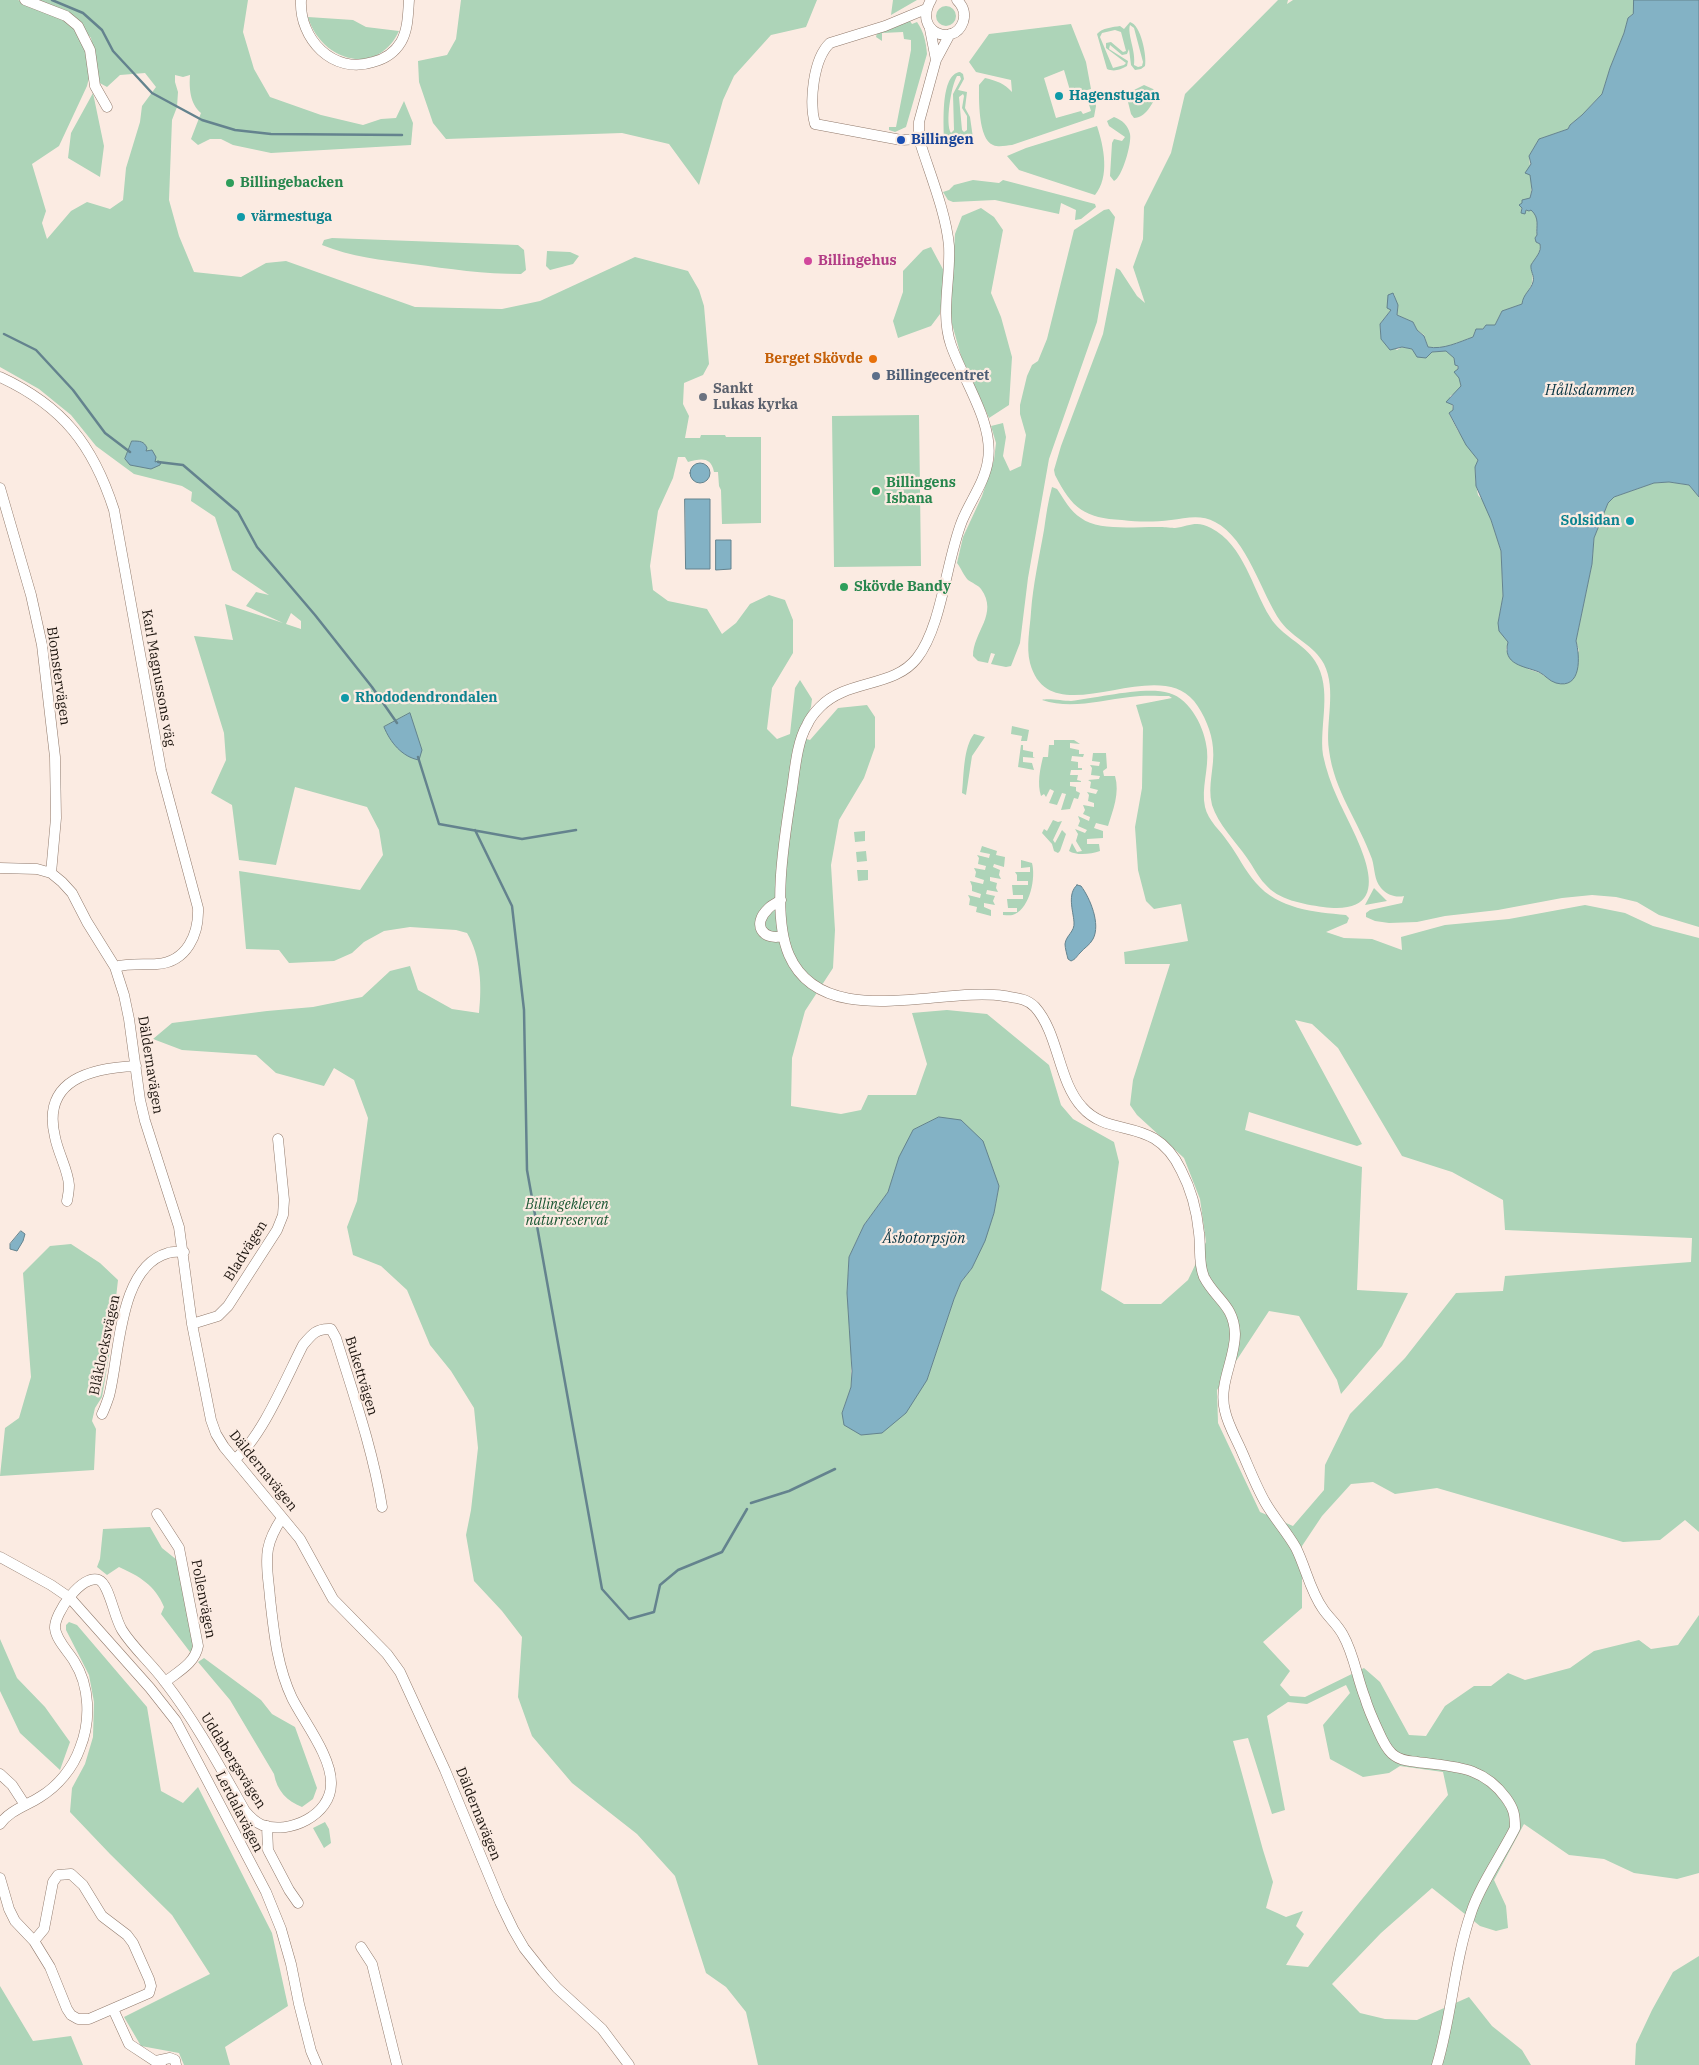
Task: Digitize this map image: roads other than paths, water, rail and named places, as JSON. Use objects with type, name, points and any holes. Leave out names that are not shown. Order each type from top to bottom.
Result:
[{"type":"street","points":[[26,0],[66,16],[78,26],[90,50],[94,86],[107,108]]},
{"type":"street","points":[[301,0],[302,21],[306,32],[316,46],[329,57],[338,61],[359,65],[368,64],[386,57],[397,47],[404,35],[409,0]]},
{"type":"street","points":[[930,29],[940,34],[950,34],[957,31],[964,18],[964,11],[957,0]]},
{"type":"street","points":[[930,3],[925,16],[930,29],[936,60]]},
{"type":"street","points":[[919,139],[901,140],[815,124],[812,111],[818,61],[823,50],[830,43],[885,26],[930,3]]},
{"type":"street","points":[[950,34],[936,60],[919,122],[919,139],[946,226],[949,243],[950,268],[946,329],[954,354],[987,433],[989,444],[987,464],[964,516],[953,547],[933,624],[921,654],[903,671],[848,689],[821,705],[804,728],[785,834],[781,900],[783,936],[788,954],[796,968],[805,978],[832,994],[856,999],[893,1001],[974,994],[994,994],[1026,1000],[1033,1004],[1046,1024],[1071,1088],[1085,1112],[1112,1124],[1155,1138],[1177,1161],[1190,1189],[1195,1207],[1199,1226],[1202,1273],[1208,1284],[1227,1306],[1235,1328],[1233,1355],[1223,1392],[1225,1414],[1267,1506],[1298,1551],[1318,1602],[1345,1638],[1364,1698],[1382,1739],[1391,1754],[1400,1760],[1458,1766],[1482,1775],[1499,1789],[1512,1806],[1515,1815],[1515,1828],[1472,1910],[1461,1946],[1437,2065]]},
{"type":"street","name":"Karl Magnussons väg","points":[[0,377],[22,387],[45,402],[65,420],[82,440],[106,484],[114,510],[161,770],[198,908],[196,933],[189,946],[181,955],[171,961],[159,964],[115,967]]},
{"type":"street","name":"Blomstervägen","points":[[0,488],[31,594],[42,644],[55,757],[56,818],[50,873]]},
{"type":"street","points":[[0,868],[37,869],[50,873]]},
{"type":"street","name":"Däldernavägen","points":[[50,873],[72,893],[87,922],[115,967],[124,995],[140,1100],[179,1227],[184,1252],[192,1324],[211,1420],[216,1434],[224,1448],[300,1539],[334,1599],[387,1654],[400,1672],[445,1770],[500,1902],[524,1948],[557,1988],[602,2029],[629,2065]]},
{"type":"street","points":[[781,900],[768,908],[761,918],[760,928],[769,937],[783,936]]},
{"type":"street","points":[[67,1201],[69,1185],[56,1143],[52,1122],[54,1109],[60,1096],[68,1085],[79,1076],[92,1071],[136,1066]]},
{"type":"street","name":"Bladvägen","points":[[192,1324],[218,1316],[228,1306],[277,1230],[283,1215],[284,1200],[278,1139]]},
{"type":"street","name":"Blåklocksvägen","points":[[102,1414],[109,1396],[128,1296],[135,1282],[156,1259],[168,1253],[184,1252]]},
{"type":"street","name":"Bukettvägen","points":[[235,1459],[245,1452],[256,1437],[303,1345],[311,1335],[321,1328],[331,1329],[336,1338],[361,1421],[379,1488],[382,1507]]},
{"type":"street","name":"Pollenvägen","points":[[157,1514],[178,1548],[198,1646],[191,1662],[165,1682]]},
{"type":"street","name":"Uddabergsvägen","points":[[70,1598],[83,1582],[90,1579],[98,1579],[106,1584],[112,1609],[122,1629],[190,1716],[245,1811],[252,1819],[267,1826],[284,1827],[298,1824],[310,1818],[322,1808],[328,1798],[331,1785],[325,1758],[284,1681],[278,1657],[267,1565],[271,1540],[282,1518]]},
{"type":"street","name":"Lerdalavägen","points":[[0,1557],[52,1585],[70,1598],[150,1688],[176,1721],[266,1892],[281,1929],[291,1964],[301,2013],[317,2065]]},
{"type":"street","points":[[0,1824],[13,1812],[41,1796],[67,1773],[75,1760],[85,1731],[87,1700],[84,1685],[75,1663],[57,1634],[55,1627],[57,1618],[70,1598]]},
{"type":"street","points":[[0,1774],[12,1786],[25,1805]]},
{"type":"street","points":[[267,1826],[268,1850],[298,1903]]},
{"type":"street","points":[[0,1878],[9,1909],[15,1921],[34,1942],[50,1967],[66,2009],[71,2015],[78,2019],[89,2019],[149,1993],[151,1986],[133,1944],[127,1935],[102,1916],[76,1876],[62,1873],[53,1882],[44,1929],[34,1942]]},
{"type":"street","points":[[361,1947],[372,1964],[397,2065]]},
{"type":"street","points":[[113,2009],[130,2044],[159,2063],[170,2058],[175,2060],[176,2065]]},
{"type":"water","name":"Hållsdammen","points":[[1634,0],[1699,0],[1699,497],[1689,485],[1669,482],[1654,483],[1614,497],[1608,503],[1594,538],[1592,564],[1576,641],[1578,655],[1577,670],[1571,682],[1564,684],[1551,681],[1539,672],[1521,666],[1511,660],[1507,650],[1508,642],[1499,631],[1498,623],[1503,596],[1501,551],[1491,520],[1476,486],[1475,467],[1478,460],[1466,445],[1449,413],[1453,410],[1453,405],[1446,402],[1461,386],[1459,378],[1454,372],[1458,369],[1458,366],[1455,365],[1454,358],[1446,351],[1432,352],[1426,358],[1417,357],[1412,349],[1402,347],[1390,350],[1381,339],[1380,324],[1391,310],[1387,308],[1388,295],[1393,293],[1398,305],[1397,315],[1413,322],[1417,330],[1424,336],[1428,347],[1434,348],[1451,345],[1473,337],[1476,329],[1483,329],[1486,325],[1495,325],[1502,311],[1522,304],[1533,282],[1531,265],[1540,247],[1535,238],[1537,235],[1536,216],[1531,210],[1526,210],[1525,214],[1521,213],[1522,208],[1519,205],[1522,203],[1522,200],[1530,198],[1532,190],[1530,175],[1525,173],[1531,164],[1529,156],[1539,139],[1568,129],[1602,94],[1628,18],[1633,14]]},
{"type":"water","points":[[132,441],[143,443],[147,448],[146,451],[152,450],[156,457],[155,462],[161,462],[160,465],[151,469],[130,465],[125,459]]},
{"type":"water","points":[[696,463],[704,463],[710,469],[710,477],[704,483],[696,483],[690,477],[690,469]]},
{"type":"water","points":[[685,499],[710,499],[710,569],[686,569]]},
{"type":"water","points":[[716,540],[731,540],[731,569],[716,570]]},
{"type":"water","points":[[410,713],[422,750],[419,760],[407,756],[397,748],[384,727]]},
{"type":"water","points":[[1077,885],[1081,886],[1088,897],[1096,926],[1092,941],[1071,961],[1068,959],[1065,944],[1074,925],[1071,897]]},
{"type":"water","name":"Åsbotorpsjön","points":[[939,1117],[961,1120],[983,1141],[999,1186],[994,1213],[985,1241],[972,1268],[961,1282],[954,1299],[927,1380],[906,1413],[882,1433],[861,1435],[844,1425],[842,1413],[851,1387],[852,1371],[847,1293],[849,1257],[864,1225],[888,1192],[899,1157],[913,1130]]},
{"type":"water","points":[[21,1231],[25,1234],[17,1251],[10,1249],[10,1244]]},
{"type":"waterway","points":[[52,0],[83,13],[102,30],[113,51],[152,93],[202,120],[235,130],[271,134],[402,135]]},
{"type":"waterway","points":[[4,334],[36,350],[73,390],[105,433],[130,452]]},
{"type":"waterway","points":[[158,462],[183,465],[238,512],[257,547],[315,615],[372,687],[397,723]]},
{"type":"waterway","points":[[418,757],[439,824],[522,839],[576,830]]},
{"type":"waterway","points":[[475,830],[512,906],[524,1010],[527,1170],[602,1589],[629,1619],[654,1612],[660,1585],[678,1570],[722,1552],[747,1509]]},
{"type":"waterway","points":[[751,1503],[789,1491],[835,1469]]},
{"type":"place","name":"Hagenstugan","points":[[1059,96]]},
{"type":"place","name":"Billingen","points":[[901,140]]},
{"type":"place","name":"Billingebacken","points":[[230,183]]},
{"type":"place","name":"värmestuga","points":[[241,217]]},
{"type":"place","name":"Billingehus","points":[[808,261]]},
{"type":"place","name":"Berget Skövde","points":[[873,359]]},
{"type":"place","name":"Billingecentret","points":[[876,376]]},
{"type":"place","name":"Sankt Lukas kyrka","points":[[703,397]]},
{"type":"place","name":"Billingens Isbana","points":[[876,491]]},
{"type":"place","name":"Solsidan","points":[[1630,521]]},
{"type":"place","name":"Skövde Bandy","points":[[844,587]]},
{"type":"place","name":"Rhododendrondalen","points":[[345,698]]},
{"type":"park label","name":"Billingekleven naturreservat","points":[[567,1214]]}]
